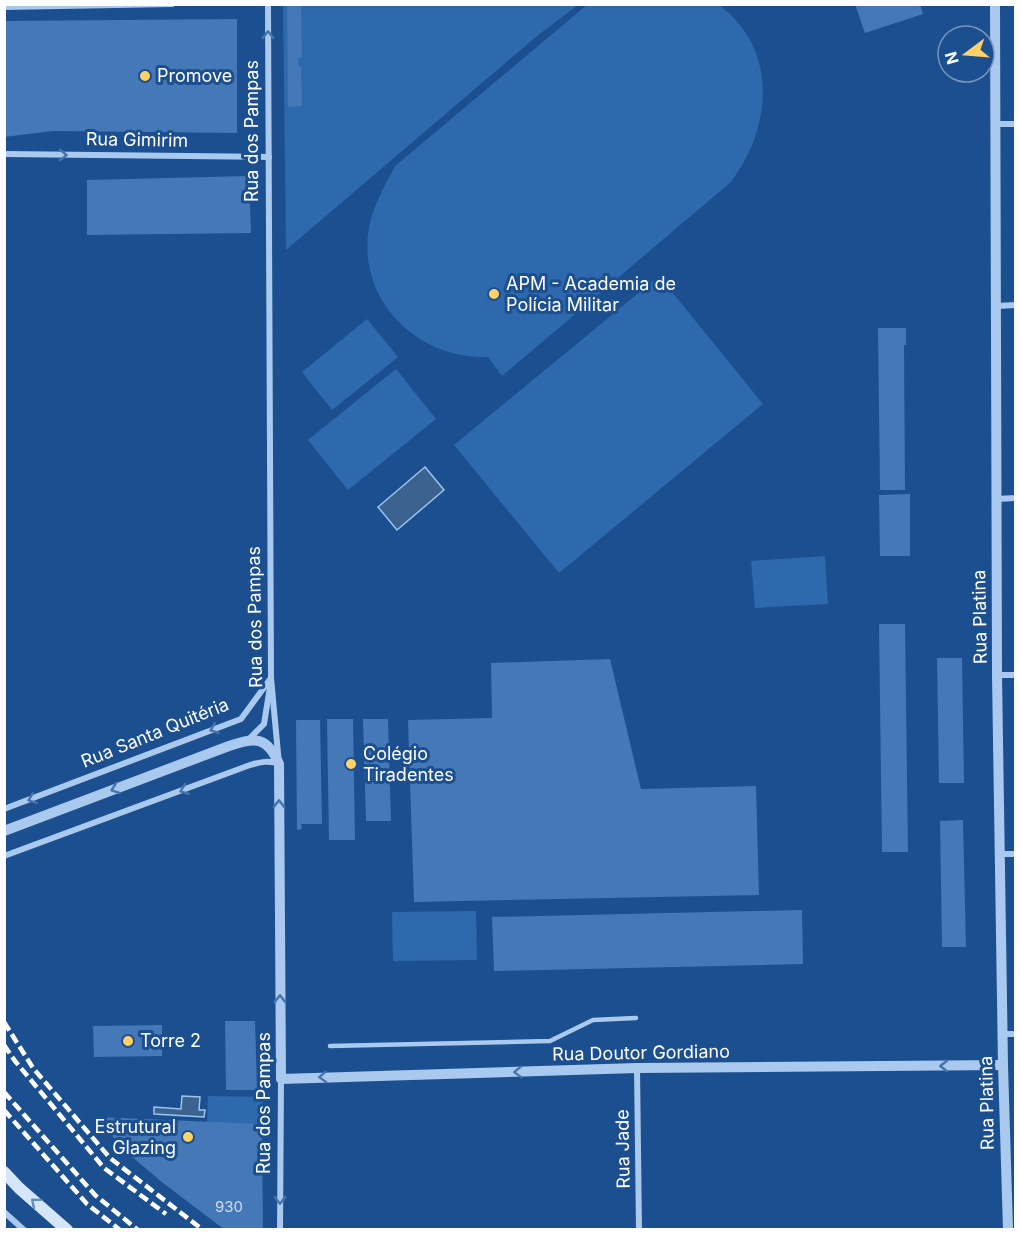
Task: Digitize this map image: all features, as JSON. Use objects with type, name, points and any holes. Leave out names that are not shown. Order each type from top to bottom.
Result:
[{"type":"main road","points":[[4,1172],[68,1230]]},
{"type":"street","points":[[4,7],[172,4]]},
{"type":"street","name":"Rua dos Pampas","points":[[268,4],[271,678],[279,764],[280,1230]]},
{"type":"street","name":"Rua Platina","points":[[995,4],[995,499],[1003,1065],[1011,1203],[1008,1230]]},
{"type":"street","points":[[996,124],[1016,124]]},
{"type":"street","name":"Rua Gimirim","points":[[4,154],[269,157]]},
{"type":"street","points":[[996,306],[1016,305]]},
{"type":"street","points":[[995,499],[1016,498]]},
{"type":"street","points":[[997,675],[1016,675]]},
{"type":"street","points":[[4,831],[248,740],[264,724],[271,678]]},
{"type":"street","name":"Rua Santa Quitéria","points":[[4,809],[241,719],[271,678]]},
{"type":"street","points":[[248,740],[265,743],[273,751],[279,764]]},
{"type":"street","points":[[4,856],[250,765],[262,762],[279,764]]},
{"type":"street","points":[[1000,854],[1016,854]]},
{"type":"street","points":[[1003,1034],[1016,1034]]},
{"type":"street","name":"Rua Doutor Gordiano","points":[[281,1079],[637,1068],[1003,1065]]},
{"type":"street","name":"Rua Jade","points":[[637,1068],[639,1230]]},
{"type":"street","points":[[4,1212],[24,1230]]},
{"type":"lane","points":[[330,1046],[550,1041],[593,1020],[636,1018]]},
{"type":"shaded area","points":[[588,4],[719,5],[738,23],[752,44],[760,66],[763,90],[761,114],[755,137],[745,160],[731,182],[502,376],[488,357],[463,355],[440,349],[418,338],[400,323],[385,304],[374,283],[368,260],[368,234],[372,216],[378,198],[395,166]]},
{"type":"shaded area","points":[[283,5],[578,5],[537,36],[286,250]]},
{"type":"shaded area","points":[[659,276],[763,404],[559,573],[454,445]]},
{"type":"shaded area","points":[[367,319],[398,357],[332,410],[302,372]]},
{"type":"shaded area","points":[[396,369],[436,419],[348,490],[308,440]]},
{"type":"shaded area","points":[[425,467],[444,490],[397,530],[378,507]]},
{"type":"shaded area","points":[[825,556],[828,604],[755,608],[751,561]]},
{"type":"shaded area","points":[[476,911],[477,960],[393,961],[392,912]]},
{"type":"shaded area","points":[[182,1096],[200,1097],[199,1110],[205,1110],[204,1117],[154,1114],[154,1107],[181,1109]]},
{"type":"shaded area","points":[[208,1096],[263,1097],[262,1124],[207,1123]]},
{"type":"building","points":[[287,4],[301,4],[302,58],[298,58],[299,67],[301,67],[302,106],[288,107]]},
{"type":"building","points":[[855,4],[920,4],[923,14],[865,33]]},
{"type":"building","name":"Promove","points":[[237,19],[237,133],[53,131],[4,137],[4,21]]},
{"type":"building","points":[[249,176],[251,233],[87,235],[87,180]]},
{"type":"building","points":[[878,328],[906,328],[906,345],[904,345],[905,490],[880,490]]},
{"type":"building","points":[[910,494],[910,556],[880,556],[879,495]]},
{"type":"building","points":[[879,624],[905,624],[908,852],[882,852]]},
{"type":"building","points":[[937,658],[962,658],[964,783],[939,783]]},
{"type":"building","points":[[610,659],[641,789],[756,786],[759,895],[414,902],[408,720],[492,718],[491,663]]},
{"type":"building","points":[[327,719],[353,719],[355,840],[329,840]]},
{"type":"building","points":[[363,719],[388,719],[391,821],[366,821]]},
{"type":"building","points":[[296,720],[320,720],[322,824],[301,824],[302,829],[297,830]]},
{"type":"building","points":[[963,820],[966,947],[942,947],[940,821]]},
{"type":"building","points":[[802,910],[803,964],[494,971],[492,917]]},
{"type":"building","points":[[225,1021],[255,1021],[257,1090],[226,1090]]},
{"type":"building","name":"Torre 2","points":[[162,1025],[162,1056],[94,1057],[93,1026]]},
{"type":"building","name":"Estrutural Glazing","points":[[96,1117],[262,1124],[263,1230],[225,1230],[125,1151]]},
{"type":"railway","points":[[4,1022],[33,1068],[110,1158],[203,1230]]},
{"type":"railway","points":[[4,1045],[104,1168],[166,1214]]},
{"type":"railway","points":[[4,1092],[95,1195],[138,1230]]},
{"type":"railway","points":[[4,1110],[87,1204],[120,1230]]},
{"type":"place","name":"Promove","points":[[145,76]]},
{"type":"place","name":"APM - Academia de Polícia Militar","points":[[494,294]]},
{"type":"place","name":"Colégio Tiradentes","points":[[351,764]]},
{"type":"place","name":"Torre 2","points":[[128,1041]]},
{"type":"place","name":"Estrutural Glazing","points":[[188,1137]]}]
